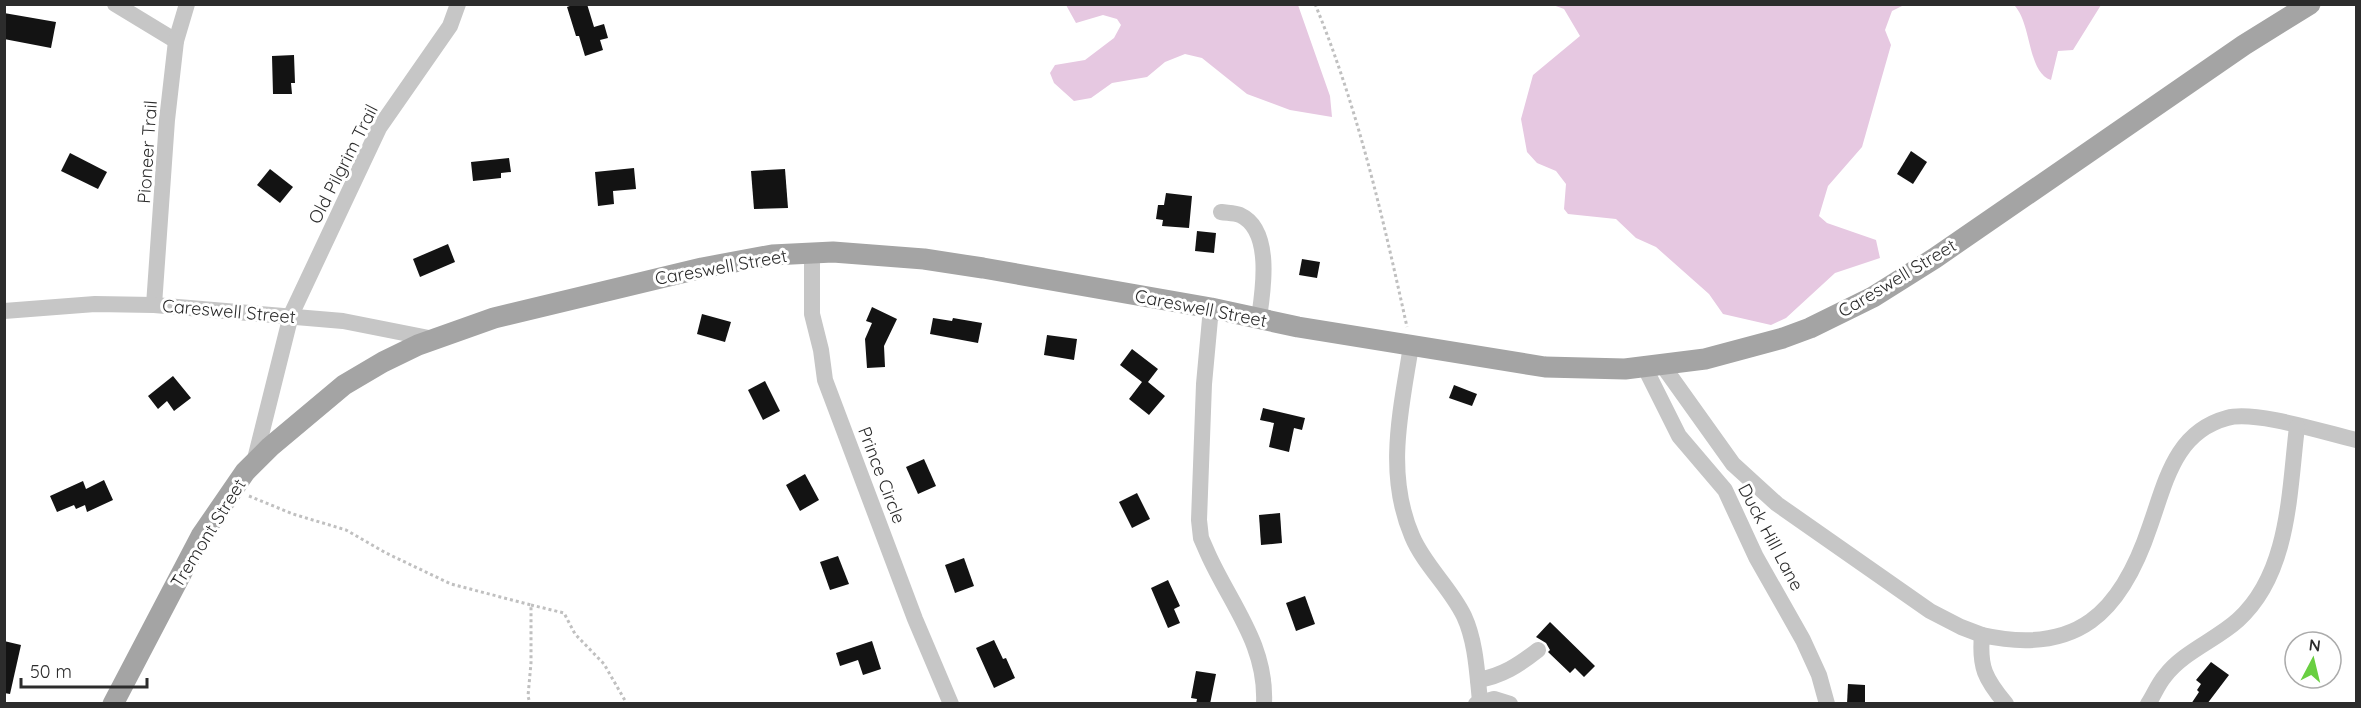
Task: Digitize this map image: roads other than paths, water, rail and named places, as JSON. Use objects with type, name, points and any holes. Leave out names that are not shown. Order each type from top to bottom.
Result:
[{"type":"main road","name":"Careswell Street","points":[[434,339],[494,318],[702,268],[772,255],[857,253],[924,259],[1211,308],[1411,346],[1545,367],[1654,367],[1705,359],[1783,338],[1873,297],[1935,258],[2244,45],[2310,4]]},
{"type":"main road","name":"Tremont Street","points":[[112,704],[201,536],[235,486],[254,463],[305,416],[344,385],[391,358],[434,339]]},
{"type":"street","points":[[115,4],[177,41]]},
{"type":"street","name":"Pioneer Trail","points":[[154,305],[167,120],[177,41],[188,4]]},
{"type":"street","name":"Old Pilgrim Trail","points":[[254,463],[291,315],[379,128],[450,26],[458,4]]},
{"type":"street","points":[[1221,212],[1240,215],[1249,222],[1257,234],[1263,256],[1264,279],[1259,318]]},
{"type":"street","name":"Prince Circle","points":[[812,253],[812,314],[825,380],[915,620],[951,704]]},
{"type":"street","name":"Careswell Street","points":[[4,311],[95,304],[154,305],[343,321],[434,339]]},
{"type":"street","points":[[1211,308],[1204,384],[1199,520],[1201,538],[1254,644],[1263,668],[1264,704]]},
{"type":"street","points":[[1411,346],[1395,468],[1404,510],[1412,536],[1424,558],[1464,616],[1473,648],[1478,680],[1478,702],[1494,699],[1510,704]]},
{"type":"street","points":[[1654,367],[1733,464],[1777,504],[1930,611],[1982,635],[2016,641],[2043,640],[2070,634],[2093,621],[2125,584],[2150,529],[2176,457],[2193,435],[2205,426],[2229,417],[2244,416],[2265,418],[2356,440]]},
{"type":"street","name":"Duck Hill Lane","points":[[1654,367],[1679,436],[1725,490],[1756,557],[1803,640],[1819,675],[1827,704]]},
{"type":"street","points":[[2148,704],[2165,675],[2237,621],[2257,601],[2281,543],[2297,427]]},
{"type":"street","points":[[1982,635],[1980,657],[1986,678],[2006,704]]},
{"type":"street","points":[[1478,680],[1504,674],[1538,650]]}]
